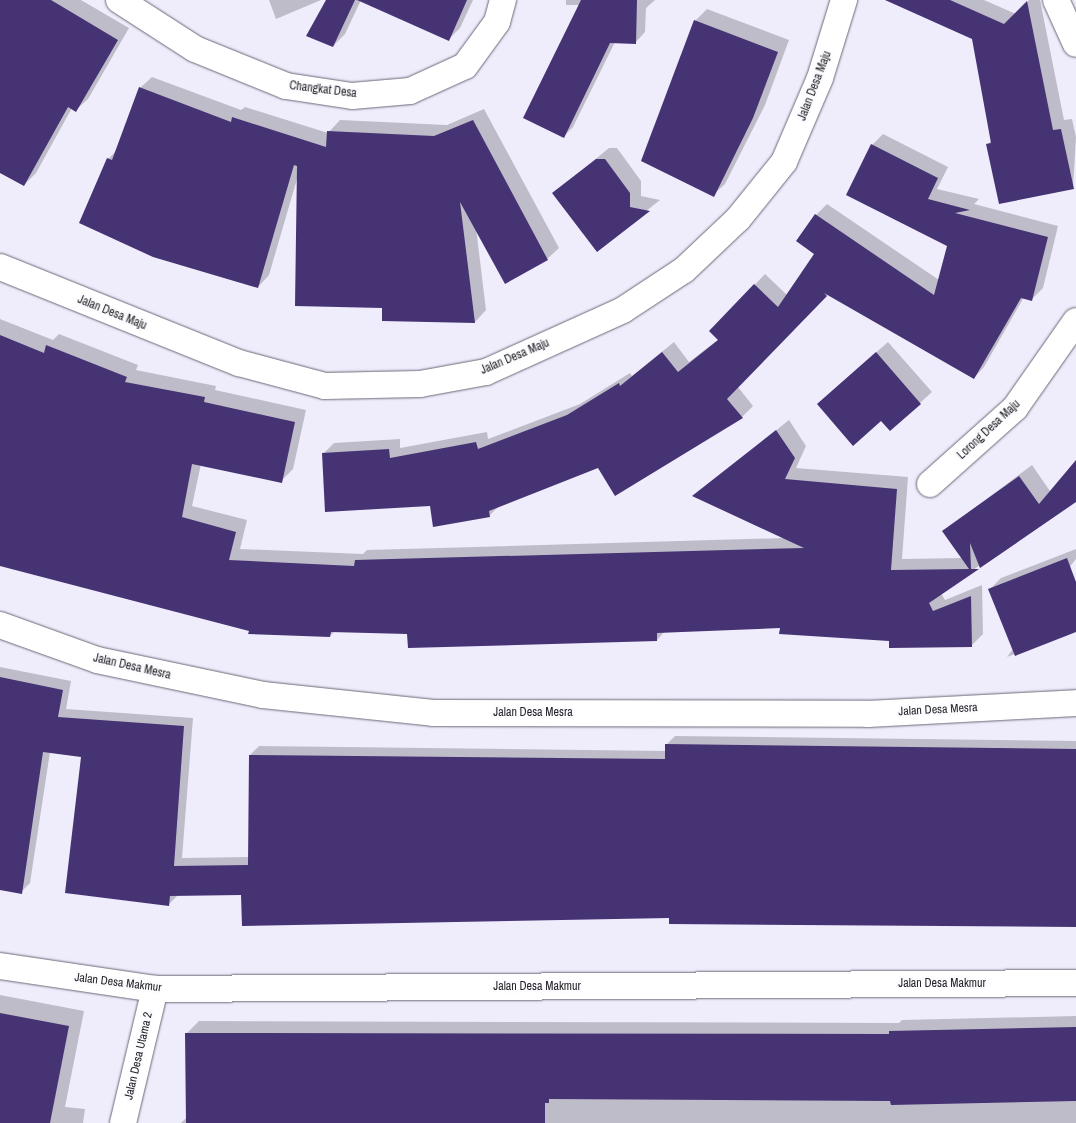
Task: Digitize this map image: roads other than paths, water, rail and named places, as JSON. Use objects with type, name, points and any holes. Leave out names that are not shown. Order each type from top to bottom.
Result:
[{"type":"street","name":"Changkat Desa","points":[[119,0],[204,53],[286,86],[352,96],[410,92],[465,66],[497,22],[503,0]]},
{"type":"street","name":"Jalan Desa Maju","points":[[0,268],[239,363],[325,386],[420,384],[486,372],[623,310],[684,270],[738,219],[784,162],[820,78],[844,0]]},
{"type":"street","points":[[1056,0],[1076,44]]},
{"type":"street","name":"Lorong Desa Maju","points":[[930,484],[1015,408],[1076,322]]},
{"type":"street","name":"Jalan Desa Mesra","points":[[0,625],[97,660],[263,695],[433,713],[868,714],[1076,703]]},
{"type":"street","name":"Jalan Desa Makmur","points":[[0,966],[154,989],[1076,984]]},
{"type":"street","name":"Jalan Desa Utama 2","points":[[123,1123],[154,989]]}]
